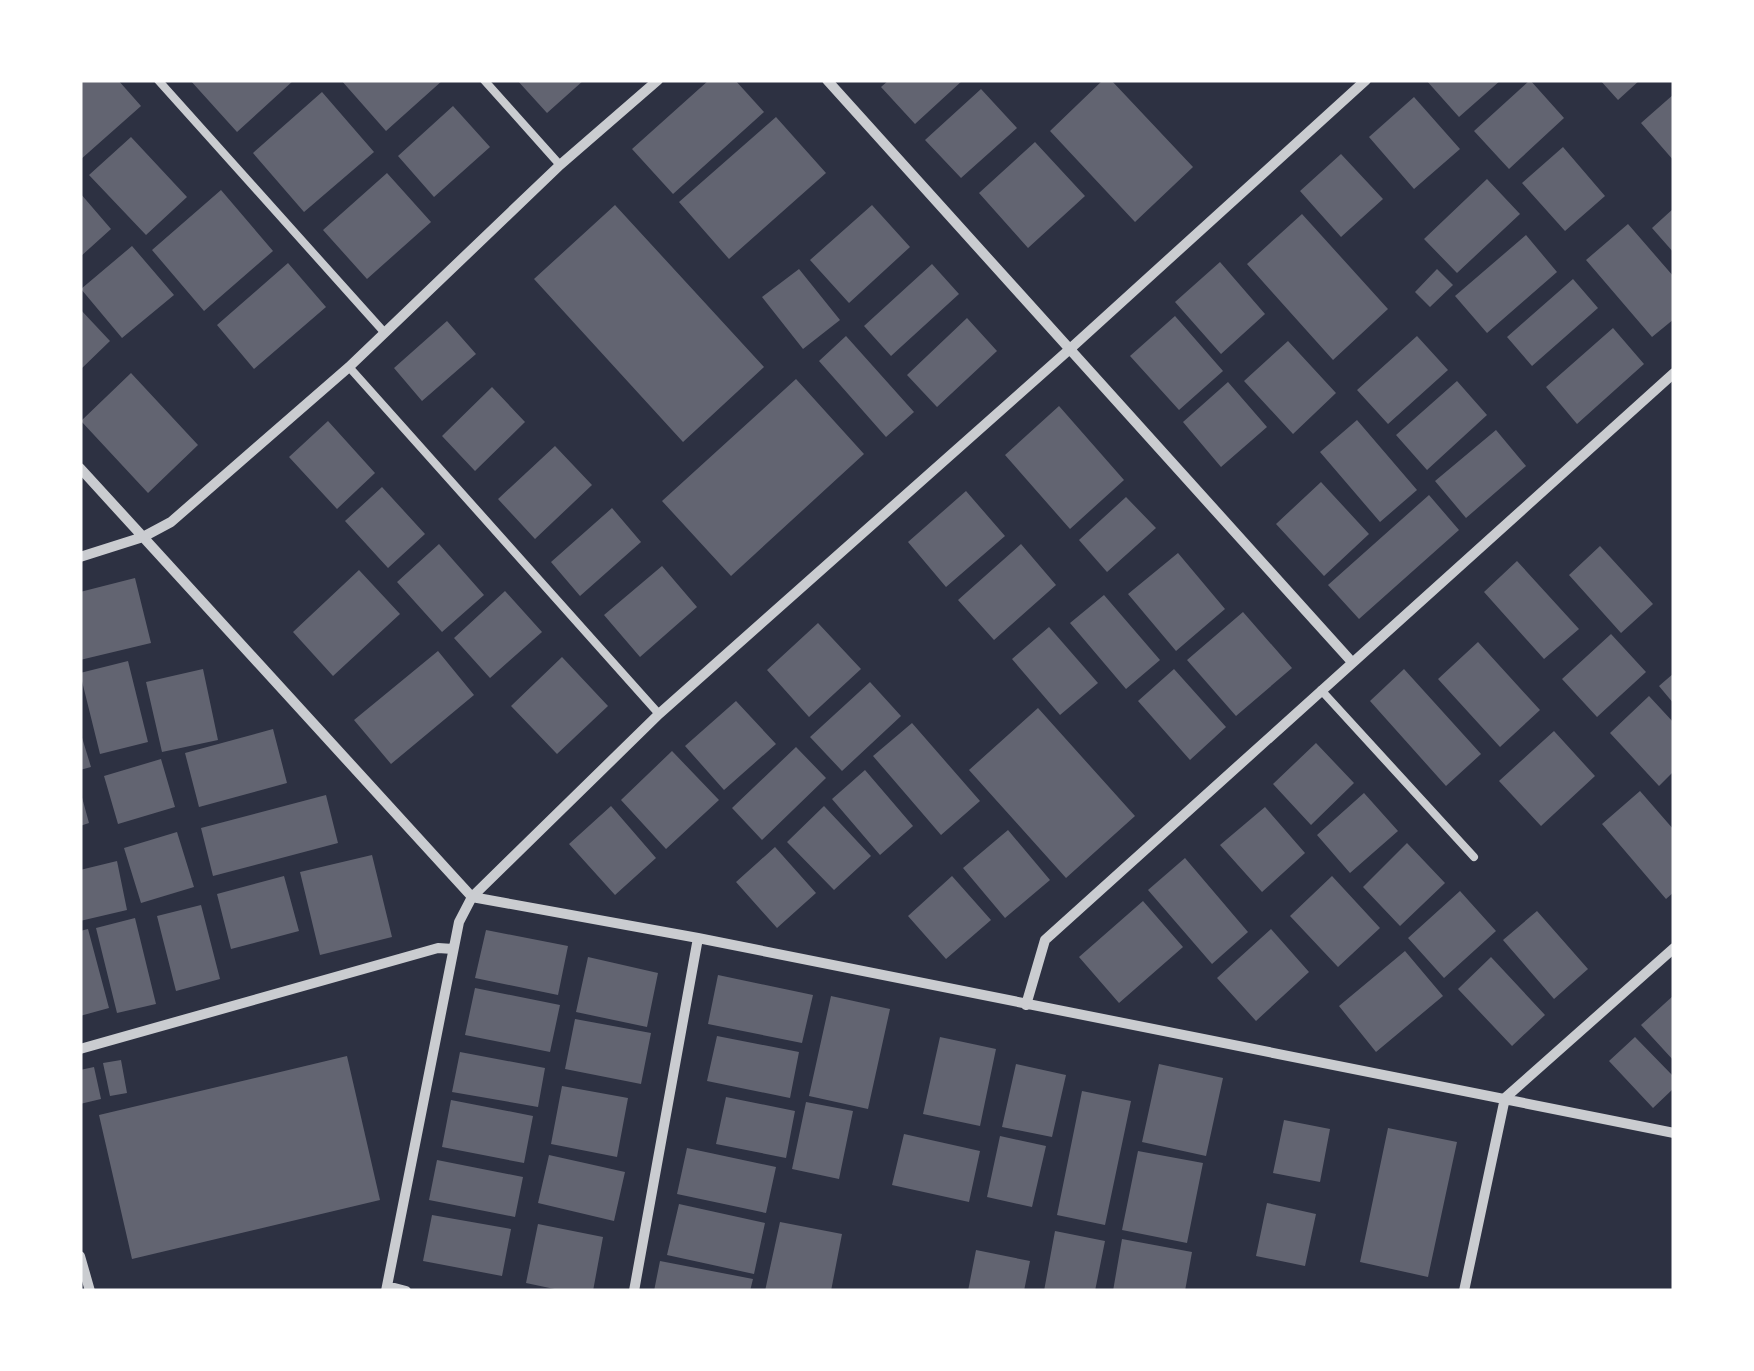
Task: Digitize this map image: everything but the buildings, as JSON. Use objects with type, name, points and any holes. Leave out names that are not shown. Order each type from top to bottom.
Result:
[{"type":"street","points":[[80,557],[143,537],[171,522],[348,367],[560,166],[658,80]]},
{"type":"street","points":[[827,80],[1352,661]]},
{"type":"street","points":[[406,1291],[387,1289],[458,922],[472,896],[659,714],[1366,80]]},
{"type":"street","points":[[1026,1006],[1045,940],[1674,373]]},
{"type":"street","points":[[80,468],[472,896],[1674,1133]]},
{"type":"street","points":[[634,1291],[698,938]]},
{"type":"street","points":[[80,1049],[438,948],[453,950]]},
{"type":"street","points":[[1464,1291],[1505,1098],[1674,948]]},
{"type":"street","points":[[80,1256],[90,1291]]},
{"type":"lane","points":[[158,80],[384,332]]},
{"type":"lane","points":[[484,80],[560,166]]},
{"type":"lane","points":[[348,367],[659,714]]},
{"type":"lane","points":[[1321,690],[1474,857]]}]
